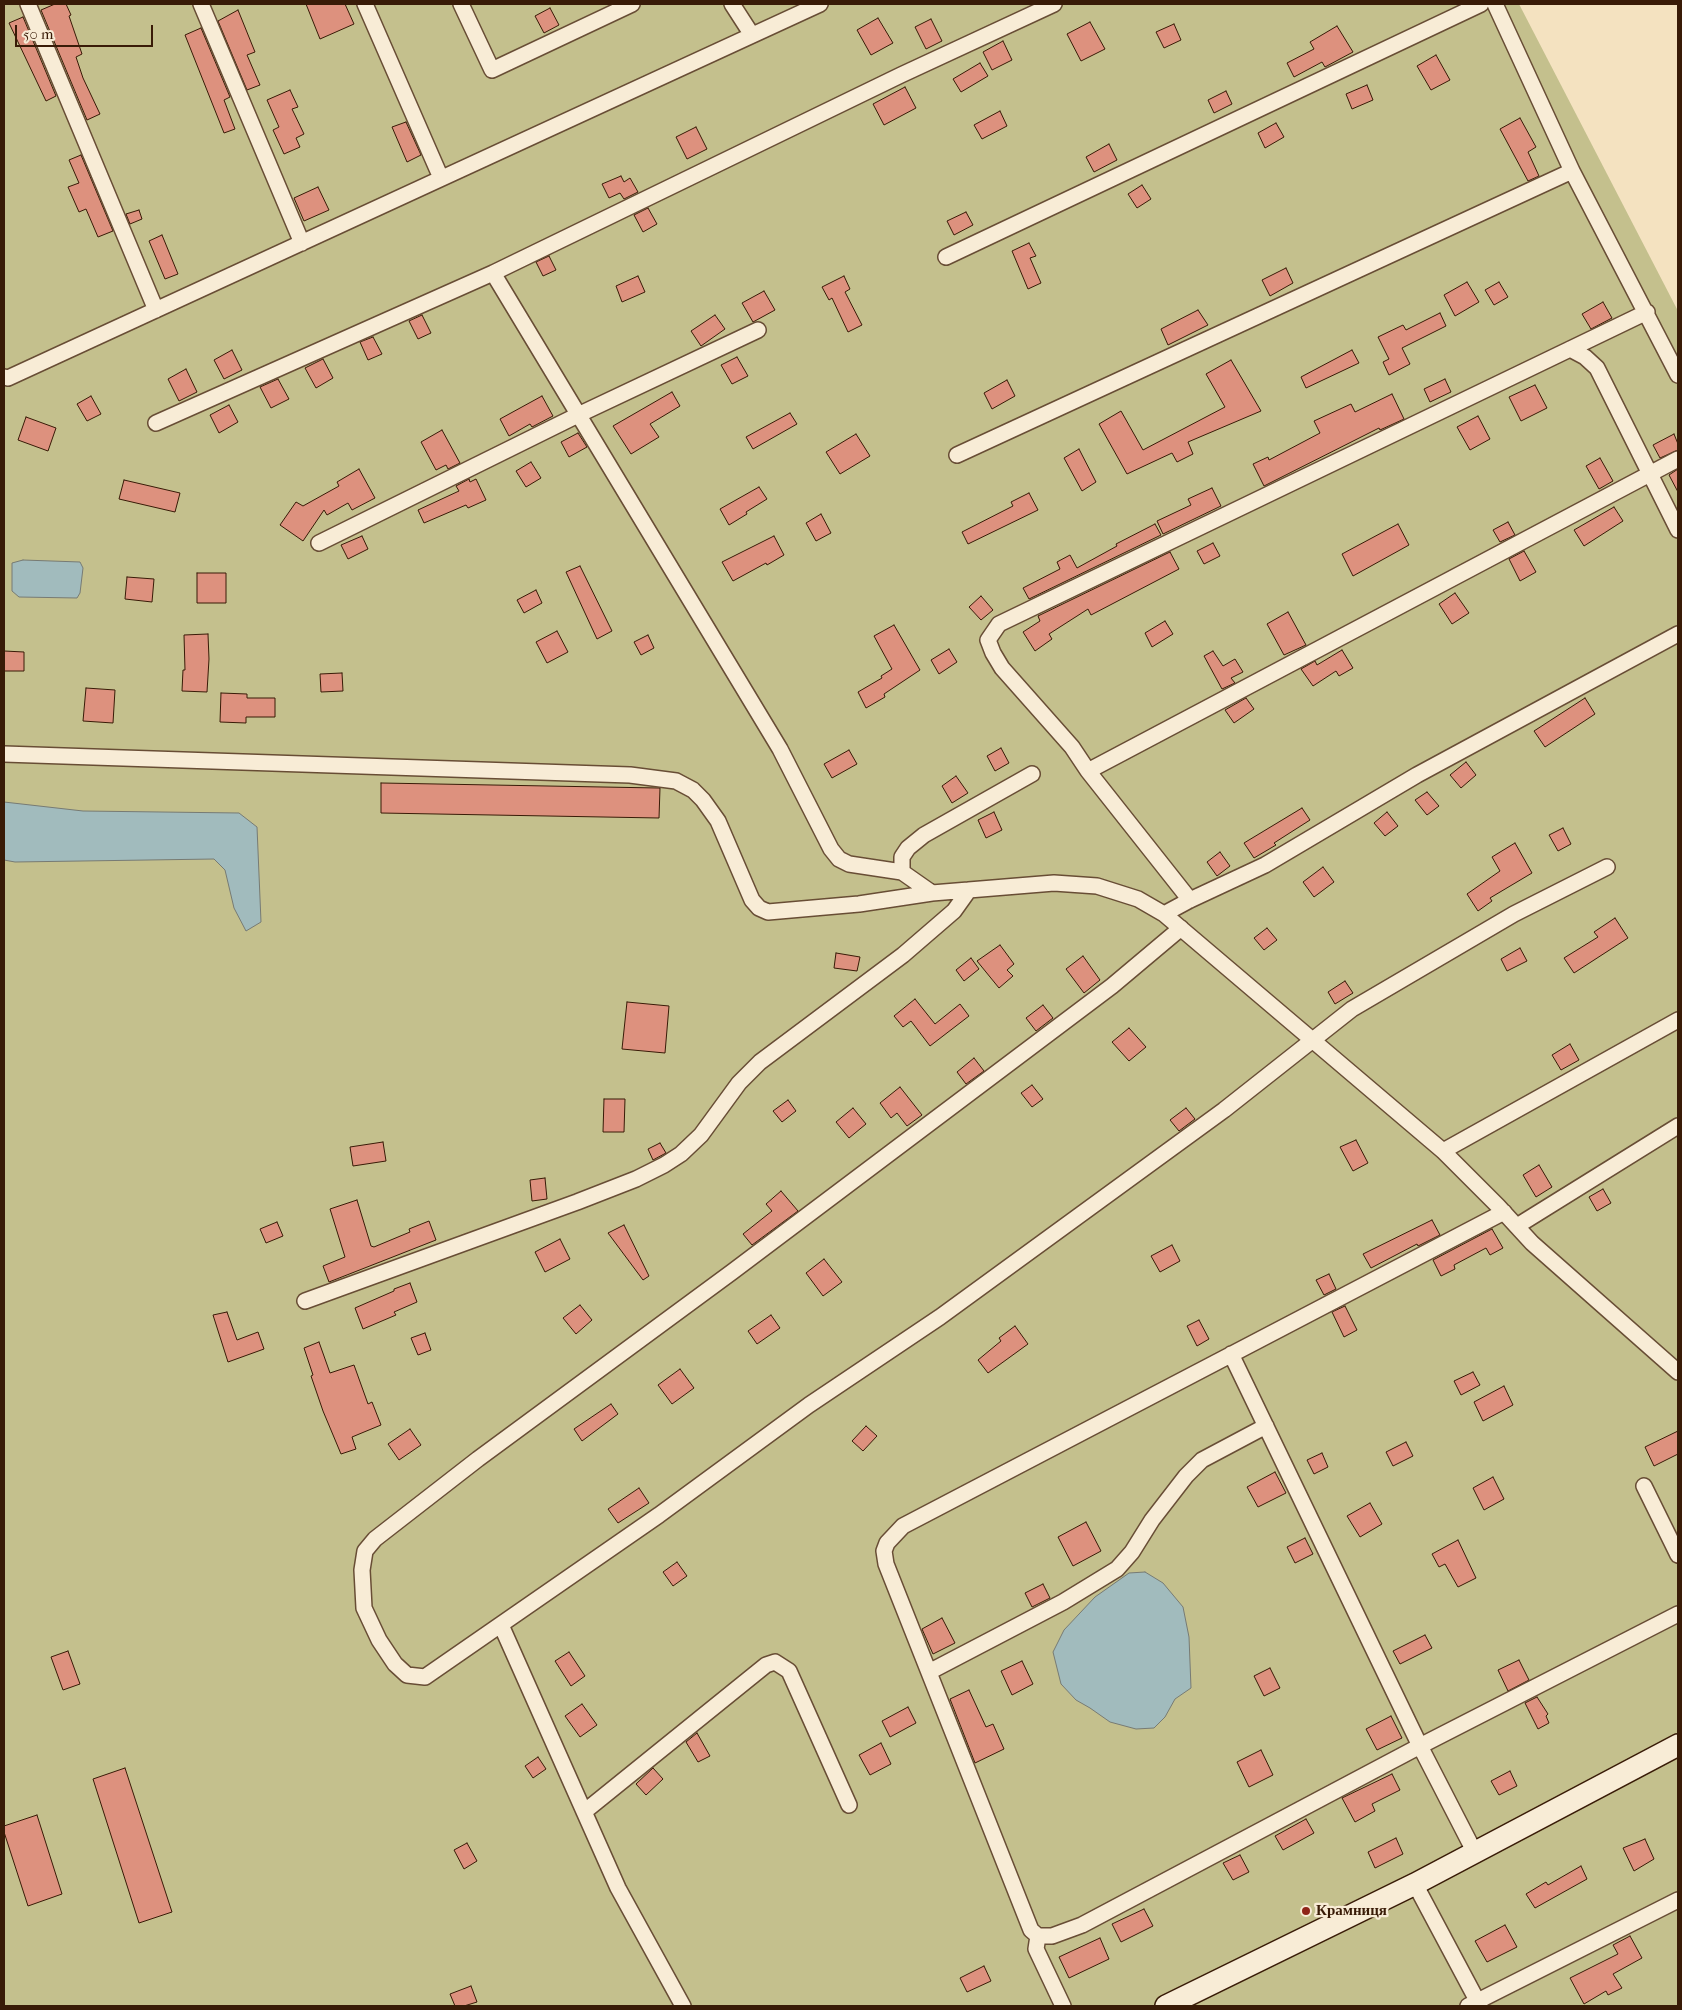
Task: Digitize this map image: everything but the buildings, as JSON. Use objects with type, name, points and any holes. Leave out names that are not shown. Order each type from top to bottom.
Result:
[{"type":"street","points":[[28,4],[156,310]]},
{"type":"street","points":[[201,4],[302,242]]},
{"type":"street","points":[[365,4],[441,178]]},
{"type":"street","points":[[460,4],[492,70],[602,10],[632,4]]},
{"type":"street","points":[[732,4],[752,35]]},
{"type":"street","points":[[4,377],[8,378],[820,4]]},
{"type":"street","points":[[156,423],[493,273],[901,75],[1054,4]]},
{"type":"street","points":[[946,257],[1481,4]]},
{"type":"street","points":[[1495,4],[1572,171],[1678,374]]},
{"type":"street","points":[[957,455],[1572,171]]},
{"type":"street","points":[[493,273],[780,749],[831,849],[839,860],[849,864],[902,872],[932,894]]},
{"type":"street","points":[[1190,900],[1088,771],[1072,747],[1002,668],[988,640],[998,624],[1647,312]]},
{"type":"street","points":[[319,543],[578,415],[758,330]]},
{"type":"street","points":[[1570,349],[1585,357],[1596,368],[1678,530]]},
{"type":"street","points":[[1088,771],[1678,459]]},
{"type":"street","points":[[1164,914],[1265,865],[1416,776],[1678,634]]},
{"type":"street","points":[[4,754],[630,775],[676,781],[693,790],[718,821],[752,900],[760,908],[768,912],[859,904],[969,890],[1054,883],[1098,886],[1138,899],[1164,914],[1181,928],[1443,1151],[1532,1243],[1678,1372]]},
{"type":"street","points":[[902,872],[902,857],[908,848],[924,835],[1032,774]]},
{"type":"street","points":[[1181,928],[1112,986],[748,1260],[478,1459],[375,1539],[365,1551],[362,1570],[364,1608],[379,1640],[395,1664],[407,1675],[425,1677],[659,1515],[808,1405],[940,1317],[1224,1110],[1352,1009],[1514,914],[1607,867]]},
{"type":"street","points":[[305,1301],[577,1202],[636,1179],[664,1165],[681,1154],[702,1135],[739,1083],[760,1062],[903,955],[954,911],[969,890]]},
{"type":"street","points":[[1443,1151],[1678,1020]]},
{"type":"street","points":[[1517,1226],[1678,1126]]},
{"type":"street","points":[[1504,1212],[902,1526],[887,1543],[884,1551],[886,1564],[1031,1930],[1038,1936],[1052,1936],[1082,1926],[1420,1746],[1678,1614]]},
{"type":"street","points":[[1231,1354],[1420,1746],[1474,1851]]},
{"type":"street","points":[[929,1672],[1063,1602],[1117,1569],[1132,1552],[1152,1520],[1186,1476],[1202,1460],[1266,1426]]},
{"type":"street","points":[[1644,1486],[1678,1555]]},
{"type":"street","points":[[501,1625],[618,1888],[683,2006]]},
{"type":"street","points":[[584,1812],[766,1665],[776,1662],[788,1671],[849,1805]]},
{"type":"street","points":[[1166,2006],[1415,1884],[1474,1851],[1678,1745]]},
{"type":"street","points":[[1415,1884],[1475,2005],[1678,1900]]},
{"type":"street","points":[[1038,1936],[1036,1949],[1063,2006]]},
{"type":"shaded area","points":[[4,4],[1519,4],[1678,311],[1678,2006],[4,2006]]},
{"type":"water","points":[[23,560],[80,562],[83,568],[80,593],[77,598],[19,597],[12,591],[12,563]]},
{"type":"water","points":[[4,802],[83,811],[239,813],[257,827],[261,922],[246,931],[234,908],[225,870],[214,859],[15,862],[4,860]]},
{"type":"water","points":[[1145,1572],[1163,1583],[1183,1607],[1189,1637],[1191,1688],[1175,1699],[1165,1717],[1154,1728],[1136,1729],[1110,1722],[1076,1700],[1061,1684],[1053,1652],[1064,1630],[1095,1597],[1129,1573]]},
{"type":"place","name":"Крамниця","points":[[1306,1911]]}]
